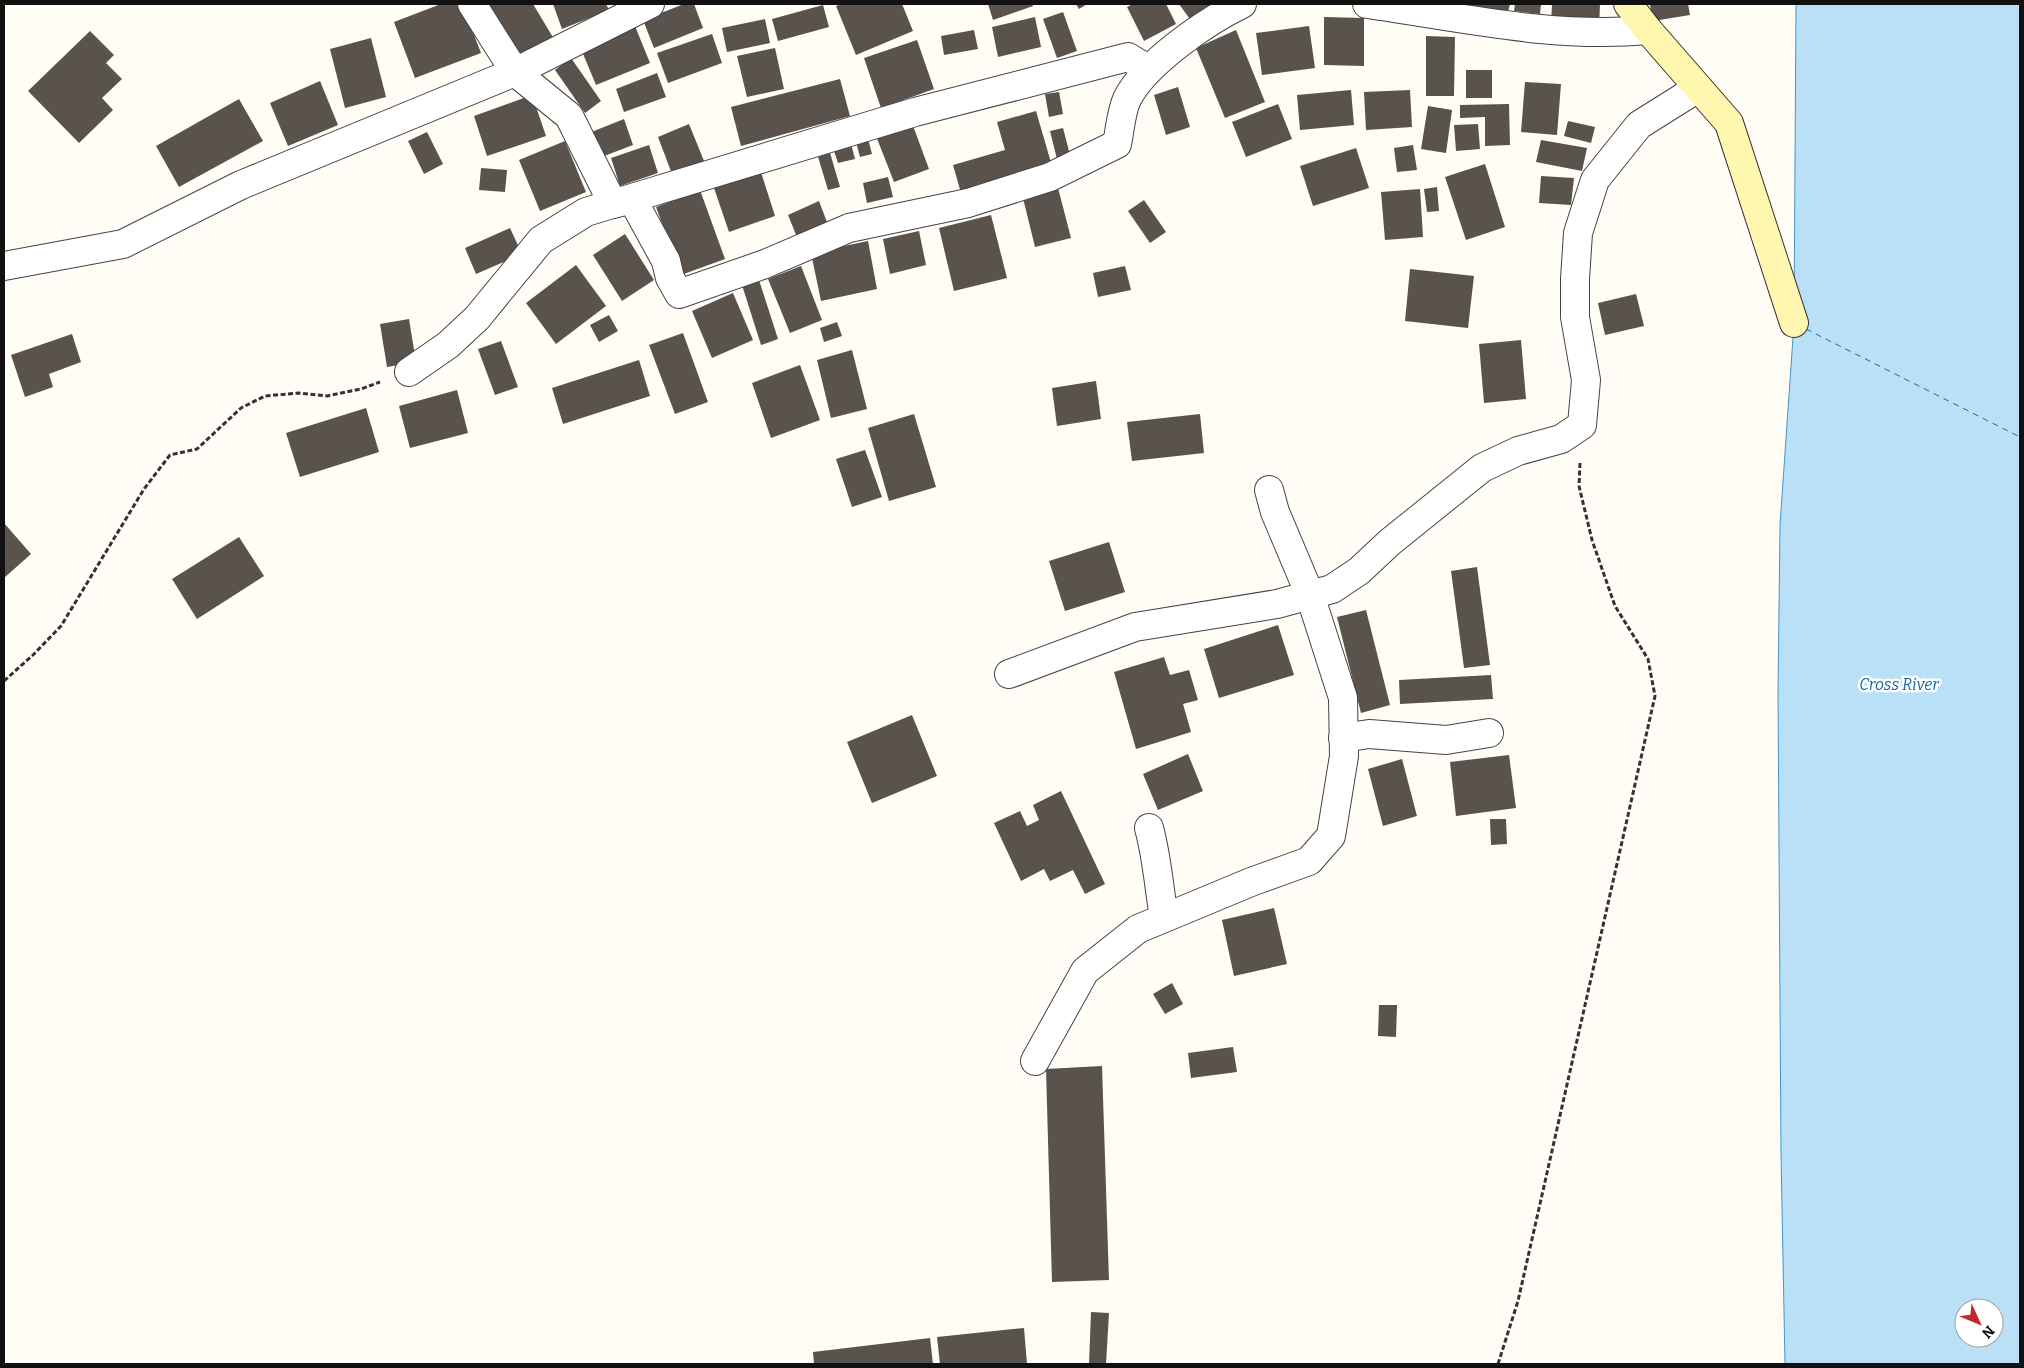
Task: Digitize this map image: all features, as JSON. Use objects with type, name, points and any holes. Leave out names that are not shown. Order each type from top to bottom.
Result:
[{"type":"street","points":[[472,4],[515,72],[569,116],[613,204]]},
{"type":"street","points":[[4,266],[123,244],[241,186],[515,72],[650,4]]},
{"type":"street","points":[[613,204],[632,199],[666,261],[670,278],[679,294],[765,264],[849,228],[968,203],[1050,177],[1117,144],[1127,100],[1148,69],[1220,15],[1242,4]]},
{"type":"street","points":[[1367,4],[1540,29],[1614,33],[1648,30]]},
{"type":"street","points":[[1628,4],[1648,30],[1729,122],[1794,324]]},
{"type":"street","points":[[409,372],[448,345],[477,318],[541,240],[586,212],[915,112],[1128,57],[1148,69]]},
{"type":"street","points":[[1010,674],[1135,627],[1277,604],[1332,589],[1359,571],[1390,542],[1482,468],[1518,451],[1561,438],[1582,425],[1586,380],[1575,317],[1575,280],[1578,233],[1595,180],[1639,125],[1698,88]]},
{"type":"street","points":[[1035,1061],[1085,971],[1138,929],[1309,861],[1331,836],[1344,756],[1343,698],[1310,595],[1275,512],[1269,490]]},
{"type":"street","points":[[1343,738],[1370,734],[1446,740],[1489,733]]},
{"type":"street","points":[[1149,828],[1156,854],[1157,879],[1164,918]]},
{"type":"path","points":[[4,681],[33,656],[61,626],[144,489],[170,455],[197,449],[241,408],[265,396],[298,393],[327,396],[361,389],[409,372]]},
{"type":"path","points":[[1498,1364],[1518,1301],[1655,696],[1648,659],[1615,606],[1592,540],[1580,486],[1582,425]]},
{"type":"water","name":"Cross River","points":[[1796,4],[2020,4],[2020,1364],[1785,1364],[1781,1154],[1778,692],[1780,525],[1794,323]]},
{"type":"building","points":[[441,4],[462,4],[481,53],[415,78],[394,22]]},
{"type":"building","points":[[482,4],[533,4],[554,39],[517,62]]},
{"type":"building","points":[[553,4],[606,4],[609,10],[562,29]]},
{"type":"building","points":[[684,4],[694,4],[703,28],[654,48],[643,20]]},
{"type":"building","points":[[842,4],[902,4],[913,31],[856,55],[836,6]]},
{"type":"building","points":[[988,4],[1033,4],[1033,6],[993,20]]},
{"type":"building","points":[[1076,4],[1087,4],[1079,9]]},
{"type":"building","points":[[1133,4],[1166,4],[1176,24],[1144,41],[1127,7]]},
{"type":"building","points":[[1179,4],[1219,4],[1192,22]]},
{"type":"building","points":[[1463,4],[1510,4],[1508,12]]},
{"type":"building","points":[[1515,4],[1541,4],[1540,14],[1514,11]]},
{"type":"building","points":[[1552,4],[1600,4],[1599,28],[1551,25]]},
{"type":"building","points":[[1650,4],[1688,4],[1690,15],[1653,21]]},
{"type":"building","points":[[823,5],[829,27],[778,41],[772,19]]},
{"type":"building","points":[[1063,12],[1077,51],[1057,58],[1043,19]]},
{"type":"building","points":[[1035,17],[1041,47],[998,57],[992,27]]},
{"type":"building","points":[[1324,17],[1364,18],[1364,66],[1324,65]]},
{"type":"building","points":[[765,19],[770,43],[727,52],[722,28]]},
{"type":"building","points":[[635,26],[650,63],[596,85],[581,49]]},
{"type":"building","points":[[1309,26],[1315,68],[1262,75],[1256,33]]},
{"type":"building","points":[[974,30],[978,49],[944,55],[941,36]]},
{"type":"building","points":[[1236,30],[1265,102],[1225,118],[1196,48]]},
{"type":"building","points":[[90,31],[114,55],[106,63],[122,79],[102,98],[113,110],[79,143],[28,91]]},
{"type":"building","points":[[712,34],[722,63],[668,83],[657,53]]},
{"type":"building","points":[[1426,36],[1455,37],[1454,96],[1426,96]]},
{"type":"building","points":[[371,38],[386,97],[345,108],[330,49]]},
{"type":"building","points":[[917,40],[934,89],[881,108],[864,58]]},
{"type":"building","points":[[775,48],[784,89],[747,97],[737,56]]},
{"type":"building","points":[[571,58],[601,101],[585,113],[555,70]]},
{"type":"building","points":[[1466,70],[1492,70],[1492,98],[1466,98]]},
{"type":"building","points":[[657,73],[666,97],[624,112],[616,89]]},
{"type":"building","points":[[840,79],[850,116],[741,146],[731,107]]},
{"type":"building","points":[[320,81],[338,125],[288,146],[270,103]]},
{"type":"building","points":[[1525,82],[1561,84],[1557,135],[1521,132]]},
{"type":"building","points":[[1178,87],[1190,127],[1166,135],[1154,95]]},
{"type":"building","points":[[1351,90],[1354,125],[1300,130],[1297,95]]},
{"type":"building","points":[[1410,90],[1412,127],[1366,130],[1364,92]]},
{"type":"building","points":[[1059,92],[1063,114],[1049,117],[1045,94]]},
{"type":"building","points":[[532,95],[546,136],[487,156],[474,116]]},
{"type":"building","points":[[239,99],[263,141],[179,187],[156,146]]},
{"type":"building","points":[[1278,104],[1292,139],[1246,157],[1232,122]]},
{"type":"building","points":[[1509,104],[1510,145],[1485,146],[1485,117],[1460,118],[1460,105]]},
{"type":"building","points":[[1428,106],[1452,110],[1446,153],[1421,149]]},
{"type":"building","points":[[1036,111],[1052,166],[961,193],[953,165],[1005,150],[997,122]]},
{"type":"building","points":[[624,119],[633,145],[599,158],[589,133]]},
{"type":"building","points":[[1568,121],[1595,127],[1591,143],[1564,136]]},
{"type":"building","points":[[912,123],[929,169],[894,182],[876,136]]},
{"type":"building","points":[[689,124],[704,161],[672,174],[658,137]]},
{"type":"building","points":[[1478,124],[1480,149],[1456,151],[1454,125]]},
{"type":"building","points":[[1063,128],[1070,155],[1057,159],[1050,131]]},
{"type":"building","points":[[427,132],[443,164],[424,174],[408,141]]},
{"type":"building","points":[[867,135],[872,154],[860,157],[855,138]]},
{"type":"building","points":[[850,140],[855,159],[838,163],[832,145]]},
{"type":"building","points":[[1541,140],[1587,148],[1582,171],[1536,162]]},
{"type":"building","points":[[565,141],[586,192],[540,211],[519,160]]},
{"type":"building","points":[[649,145],[658,173],[620,186],[611,158]]},
{"type":"building","points":[[1413,145],[1417,170],[1397,172],[1394,148]]},
{"type":"building","points":[[828,146],[840,187],[828,190],[816,150]]},
{"type":"building","points":[[1356,148],[1369,188],[1313,206],[1300,166]]},
{"type":"building","points":[[1485,164],[1505,227],[1466,240],[1445,177]]},
{"type":"building","points":[[481,168],[507,170],[505,192],[479,190]]},
{"type":"building","points":[[760,169],[775,216],[729,232],[713,185]]},
{"type":"building","points":[[1541,176],[1574,178],[1571,205],[1539,203]]},
{"type":"building","points":[[888,177],[893,197],[867,203],[863,183]]},
{"type":"building","points":[[1057,184],[1071,238],[1035,247],[1022,194]]},
{"type":"building","points":[[1437,187],[1439,211],[1427,212],[1424,189]]},
{"type":"building","points":[[1420,189],[1423,237],[1385,240],[1381,192]]},
{"type":"building","points":[[700,190],[725,259],[681,275],[656,207]]},
{"type":"building","points":[[1144,200],[1166,232],[1150,243],[1128,211]]},
{"type":"building","points":[[819,201],[830,230],[799,242],[788,215]]},
{"type":"building","points":[[991,215],[1007,278],[954,291],[939,228]]},
{"type":"building","points":[[510,228],[522,254],[476,274],[465,248]]},
{"type":"building","points":[[919,231],[926,265],[890,274],[883,239]]},
{"type":"building","points":[[625,234],[654,280],[622,301],[593,255]]},
{"type":"building","points":[[868,241],[877,289],[821,301],[811,253]]},
{"type":"building","points":[[576,265],[606,306],[556,344],[526,303]]},
{"type":"building","points":[[801,266],[822,320],[790,333],[768,279]]},
{"type":"building","points":[[1125,266],[1131,290],[1098,297],[1093,273]]},
{"type":"building","points":[[1410,269],[1474,276],[1468,328],[1405,321]]},
{"type":"building","points":[[759,280],[778,339],[761,345],[742,285]]},
{"type":"building","points":[[733,293],[753,340],[712,358],[692,311]]},
{"type":"building","points":[[1636,294],[1644,326],[1605,335],[1598,303]]},
{"type":"building","points":[[609,315],[618,331],[599,342],[590,325]]},
{"type":"building","points":[[409,319],[416,362],[387,367],[380,324]]},
{"type":"building","points":[[837,322],[842,336],[824,342],[820,328]]},
{"type":"building","points":[[683,333],[708,402],[675,414],[649,345]]},
{"type":"building","points":[[72,334],[81,362],[49,374],[53,387],[25,397],[11,355]]},
{"type":"building","points":[[1521,340],[1526,399],[1484,403],[1479,344]]},
{"type":"building","points":[[501,341],[518,387],[495,395],[478,349]]},
{"type":"building","points":[[852,350],[867,409],[831,418],[817,360]]},
{"type":"building","points":[[639,360],[650,396],[563,424],[552,388]]},
{"type":"building","points":[[800,365],[820,420],[771,438],[752,383]]},
{"type":"building","points":[[1096,381],[1101,419],[1057,426],[1052,388]]},
{"type":"building","points":[[457,390],[468,433],[410,448],[399,406]]},
{"type":"building","points":[[366,408],[379,452],[300,477],[286,433]]},
{"type":"building","points":[[914,414],[936,487],[889,501],[868,428]]},
{"type":"building","points":[[1200,414],[1204,453],[1132,461],[1127,422]]},
{"type":"building","points":[[865,450],[882,497],[852,507],[836,459]]},
{"type":"building","points":[[4,523],[31,554],[4,578]]},
{"type":"building","points":[[239,537],[264,576],[197,619],[172,579]]},
{"type":"building","points":[[1109,542],[1125,592],[1065,611],[1049,561]]},
{"type":"building","points":[[1477,567],[1490,665],[1464,668],[1451,571]]},
{"type":"building","points":[[1366,610],[1390,705],[1361,713],[1337,617]]},
{"type":"building","points":[[1278,625],[1294,675],[1219,698],[1204,649]]},
{"type":"building","points":[[1164,657],[1170,675],[1189,670],[1198,700],[1183,704],[1191,732],[1136,749],[1114,672]]},
{"type":"building","points":[[1491,675],[1493,699],[1400,704],[1399,680]]},
{"type":"building","points":[[912,715],[937,776],[872,803],[847,742]]},
{"type":"building","points":[[1188,754],[1203,791],[1158,810],[1143,774]]},
{"type":"building","points":[[1509,755],[1516,808],[1456,816],[1450,762]]},
{"type":"building","points":[[1402,759],[1417,816],[1383,826],[1368,769]]},
{"type":"building","points":[[1061,791],[1105,884],[1085,894],[1073,870],[1050,881],[1044,869],[1021,881],[994,823],[1020,811],[1027,826],[1039,820],[1033,805]]},
{"type":"building","points":[[1490,819],[1506,819],[1507,844],[1491,845]]},
{"type":"building","points":[[1274,908],[1287,964],[1234,976],[1222,920]]},
{"type":"building","points":[[1172,983],[1183,1004],[1165,1014],[1153,994]]},
{"type":"building","points":[[1379,1005],[1397,1005],[1396,1037],[1378,1036]]},
{"type":"building","points":[[1233,1047],[1237,1072],[1191,1078],[1188,1053]]},
{"type":"building","points":[[1102,1066],[1109,1280],[1052,1282],[1046,1069]]},
{"type":"building","points":[[1091,1312],[1109,1313],[1106,1364],[1089,1364]]},
{"type":"building","points":[[1024,1328],[1027,1364],[940,1364],[937,1337]]},
{"type":"building","points":[[930,1338],[933,1364],[814,1364],[813,1352]]},
{"type":"ferry route","points":[[1806,329],[2020,437]]}]
